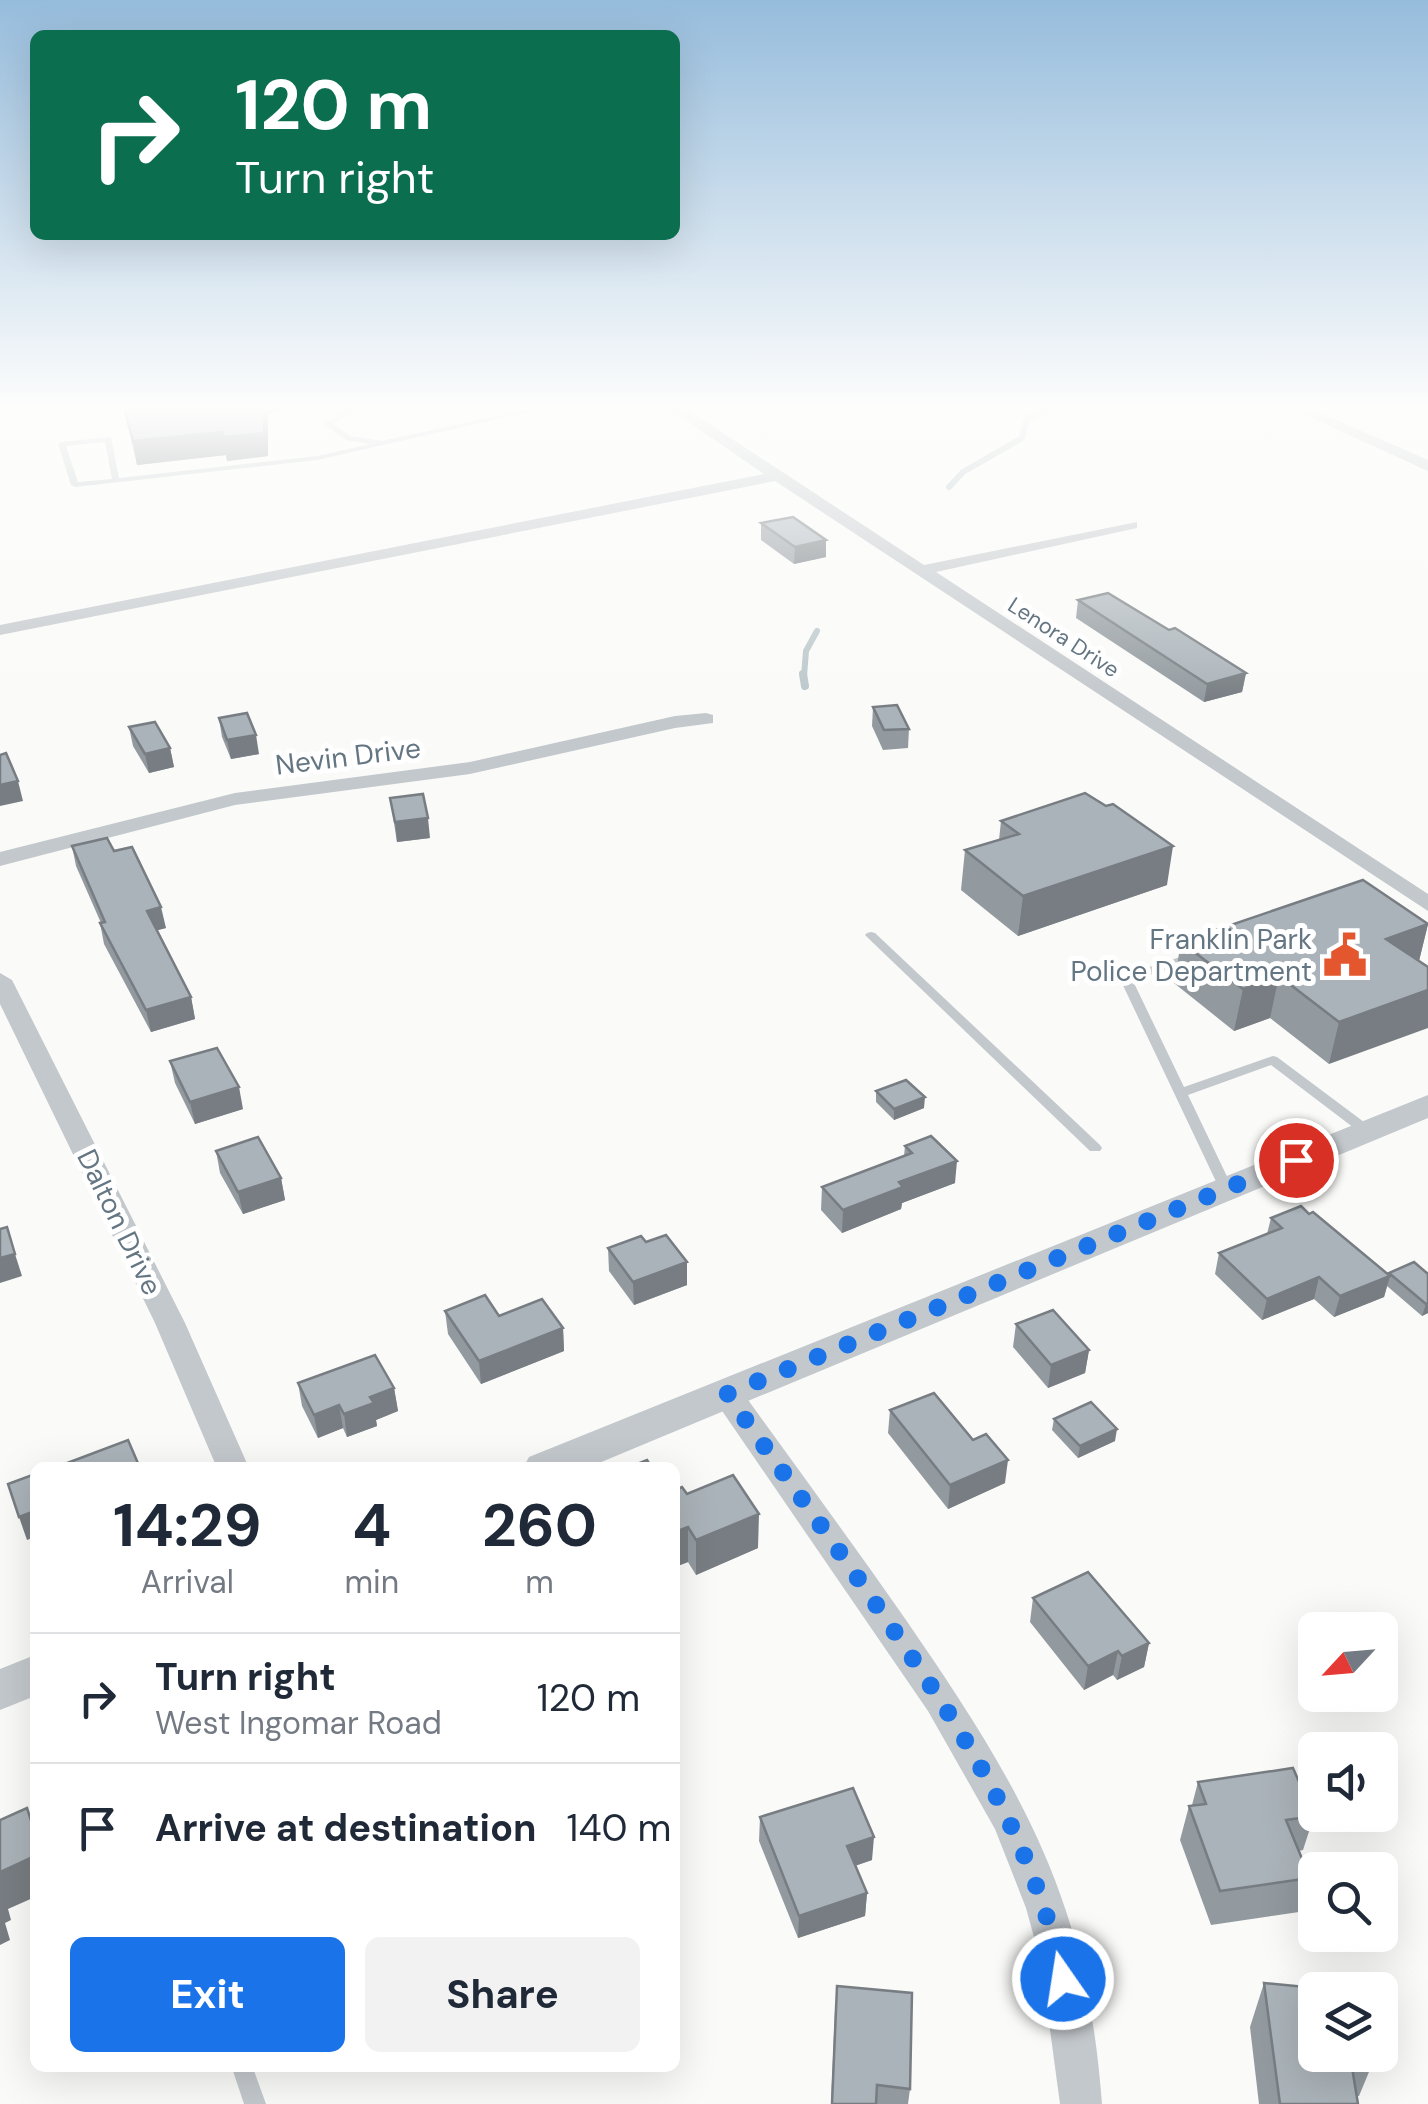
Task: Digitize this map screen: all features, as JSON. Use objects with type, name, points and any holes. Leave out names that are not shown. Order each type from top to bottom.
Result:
[{"type":"street","points":[[0,630],[624,506]]},
{"type":"street","name":"Lenora Drive","points":[[823,506],[1428,904]]},
{"type":"street","points":[[923,570],[1130,525]]},
{"type":"street","name":"Nevin Drive","points":[[0,859],[235,799],[470,768],[675,722],[706,719]]},
{"type":"street","name":"Dalton Drive","points":[[0,980],[170,1323],[230,1462]]},
{"type":"street","points":[[559,1462],[1428,1106]]},
{"type":"street","points":[[727,1394],[966,1735],[1004,1806],[1037,1882],[1056,1946],[1077,2046],[1081,2104]]},
{"type":"street","points":[[0,1690],[30,1677]]},
{"type":"lane","points":[[871,935],[1095,1148]]},
{"type":"lane","points":[[1198,955],[1126,979],[1226,1189]]},
{"type":"lane","points":[[1180,1093],[1274,1060],[1367,1131]]},
{"type":"lane","points":[[244,2072],[255,2104]]},
{"type":"building","points":[[793,517],[826,540],[795,547],[761,523]]},
{"type":"building","points":[[1108,593],[1169,630],[1175,628],[1246,673],[1207,684],[1078,600]]},
{"type":"building","points":[[897,705],[909,729],[884,730],[873,707]]},
{"type":"building","points":[[247,713],[256,735],[227,740],[219,718]]},
{"type":"building","points":[[155,722],[170,748],[145,754],[129,727]]},
{"type":"building","points":[[6,753],[18,781],[0,785],[0,755]]},
{"type":"building","points":[[1085,793],[1106,806],[1113,804],[1173,846],[1023,896],[965,850],[1019,834],[1001,821]]},
{"type":"building","points":[[423,794],[428,818],[395,822],[390,798]]},
{"type":"building","points":[[107,838],[114,851],[132,847],[161,907],[147,911],[191,997],[146,1010],[100,923],[105,922],[72,846]]},
{"type":"building","points":[[1363,880],[1428,924],[1386,939],[1428,967],[1428,990],[1339,1022],[1279,976],[1243,989],[1181,942]]},
{"type":"building","points":[[217,1048],[239,1087],[190,1102],[170,1061]]},
{"type":"building","points":[[906,1080],[925,1097],[894,1109],[876,1091]]},
{"type":"building","points":[[931,1136],[957,1161],[899,1182],[903,1187],[843,1210],[822,1187],[912,1153],[905,1146]]},
{"type":"building","points":[[258,1137],[281,1178],[238,1192],[216,1151]]},
{"type":"building","points":[[1301,1206],[1390,1276],[1340,1296],[1319,1277],[1267,1299],[1219,1253],[1282,1228],[1271,1218]]},
{"type":"building","points":[[7,1227],[15,1254],[0,1258],[0,1229]]},
{"type":"building","points":[[666,1235],[687,1262],[633,1282],[608,1248],[641,1236],[646,1242]]},
{"type":"building","points":[[1414,1262],[1428,1274],[1426,1304],[1389,1273]]},
{"type":"building","points":[[485,1295],[499,1316],[542,1299],[563,1328],[479,1361],[445,1311]]},
{"type":"building","points":[[1053,1310],[1089,1350],[1051,1365],[1016,1324]]},
{"type":"building","points":[[375,1355],[394,1388],[370,1397],[374,1403],[344,1414],[339,1405],[314,1415],[298,1383]]},
{"type":"building","points":[[934,1393],[973,1440],[986,1434],[1008,1460],[950,1485],[890,1410]]},
{"type":"building","points":[[1091,1402],[1117,1429],[1080,1446],[1054,1419]]},
{"type":"building","points":[[128,1440],[137,1462],[70,1462]]},
{"type":"building","points":[[733,1475],[759,1514],[696,1540],[688,1527],[680,1530],[680,1488],[687,1494]]},
{"type":"building","points":[[30,1476],[30,1513],[19,1517],[8,1484]]},
{"type":"building","points":[[1088,1572],[1149,1643],[1122,1656],[1118,1651],[1088,1666],[1033,1598]]},
{"type":"building","points":[[1293,1768],[1298,1779],[1298,1818],[1286,1820],[1299,1852],[1298,1880],[1220,1891],[1189,1806],[1206,1804],[1198,1782]]},
{"type":"building","points":[[853,1788],[874,1837],[847,1846],[867,1893],[799,1916],[760,1817]]},
{"type":"building","points":[[27,1808],[30,1817],[30,1858],[0,1872],[0,1820]]},
{"type":"building","points":[[1264,1983],[1298,1986],[1298,2072],[1353,2072],[1358,2104],[1280,2104]]},
{"type":"building","points":[[837,1986],[912,1993],[910,2089],[877,2085],[876,2104],[832,2104]]},
{"type":"waterway","points":[[804,676],[806,651],[817,631]]},
{"type":"waterway","points":[[803,674],[805,686]]},
{"type":"place","name":"Franklin Park Police Department","points":[[1345,955]]},
{"type":"route","points":[[1063,1979],[1037,1882],[1004,1806],[966,1735],[727,1394],[1296,1160]]}]
